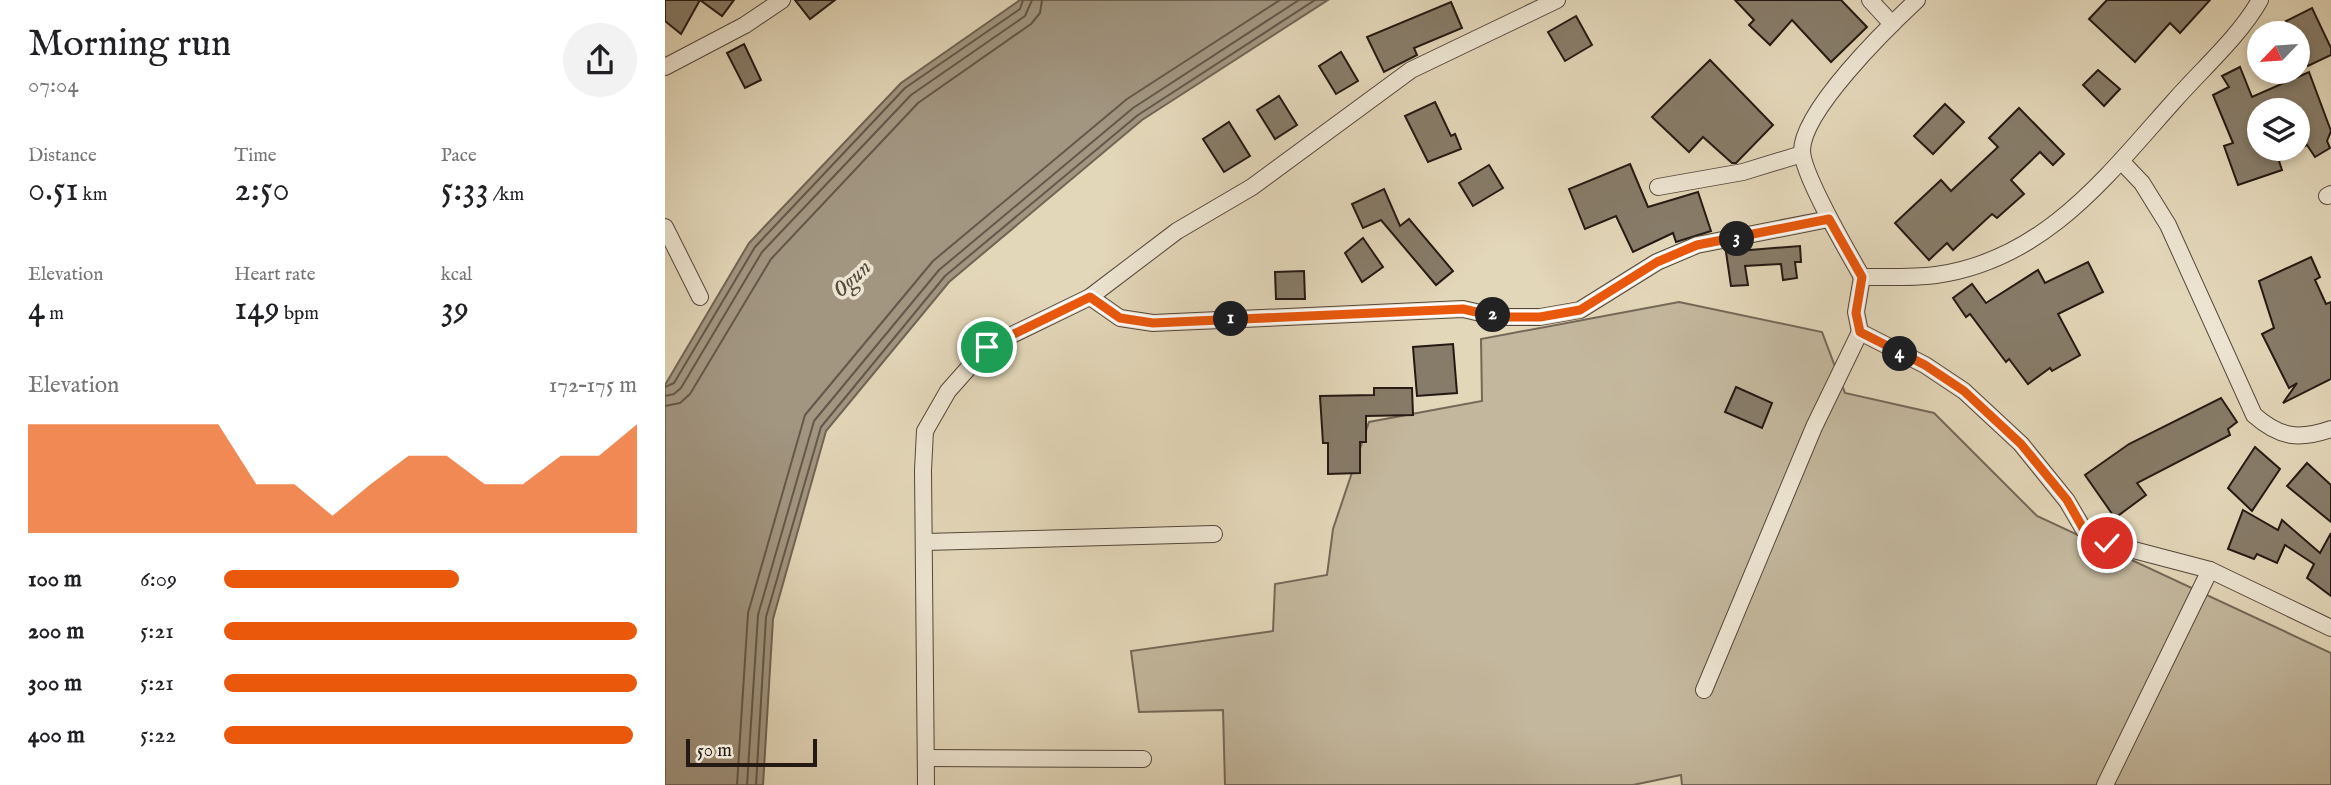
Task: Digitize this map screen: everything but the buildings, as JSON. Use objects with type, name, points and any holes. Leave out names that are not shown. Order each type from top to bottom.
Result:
[{"type":"street","points":[[665,67],[745,25],[782,0]]},
{"type":"street","points":[[926,785],[925,430],[948,391],[987,347],[1090,297],[1177,230],[1252,187],[1411,70],[1557,0]]},
{"type":"street","points":[[1870,0],[1892,24]]},
{"type":"street","points":[[1704,690],[1814,427],[1860,332],[1856,313],[1862,277],[1829,219],[1802,154],[1805,131],[1846,74],[1917,0]]},
{"type":"street","points":[[1862,277],[1936,275],[1979,265],[2014,250],[2064,219],[2121,161],[2260,0]]},
{"type":"street","points":[[1658,187],[1743,172],[1802,154]]},
{"type":"street","points":[[2121,161],[2142,183],[2168,225],[2255,415],[2270,429],[2286,436],[2301,438],[2331,429]]},
{"type":"street","points":[[1090,297],[1120,318],[1153,323],[1463,309],[1498,317],[1540,317],[1580,310],[1657,262],[1697,245],[1829,219]]},
{"type":"street","points":[[665,227],[700,297]]},
{"type":"street","points":[[1860,332],[1925,365],[1964,391],[2021,444],[2067,500],[2084,530],[2107,543],[2210,570],[2331,628]]},
{"type":"street","points":[[925,542],[1214,534]]},
{"type":"street","points":[[2105,785],[2210,570]]},
{"type":"street","points":[[926,758],[1143,759]]},
{"type":"shaded area","points":[[1679,302],[1822,332],[1845,393],[1934,413],[2037,516],[2331,653],[2331,785],[1682,785],[1681,775],[1633,785],[1225,785],[1223,710],[1139,712],[1131,651],[1273,631],[1275,584],[1327,575],[1333,529],[1369,422],[1482,401],[1481,339]]},
{"type":"water","name":"Ogun","points":[[1020,0],[1328,0],[1142,120],[949,282],[826,431],[773,619],[763,785],[665,785],[665,385],[749,243],[901,83]]},
{"type":"route","points":[[987,347],[1090,297],[1120,318],[1153,323],[1463,309],[1498,317],[1540,317],[1580,310],[1657,262],[1697,245],[1829,219],[1862,277],[1856,313],[1860,332],[1925,365],[1964,391],[2021,444],[2067,500],[2084,530],[2107,543]]}]
